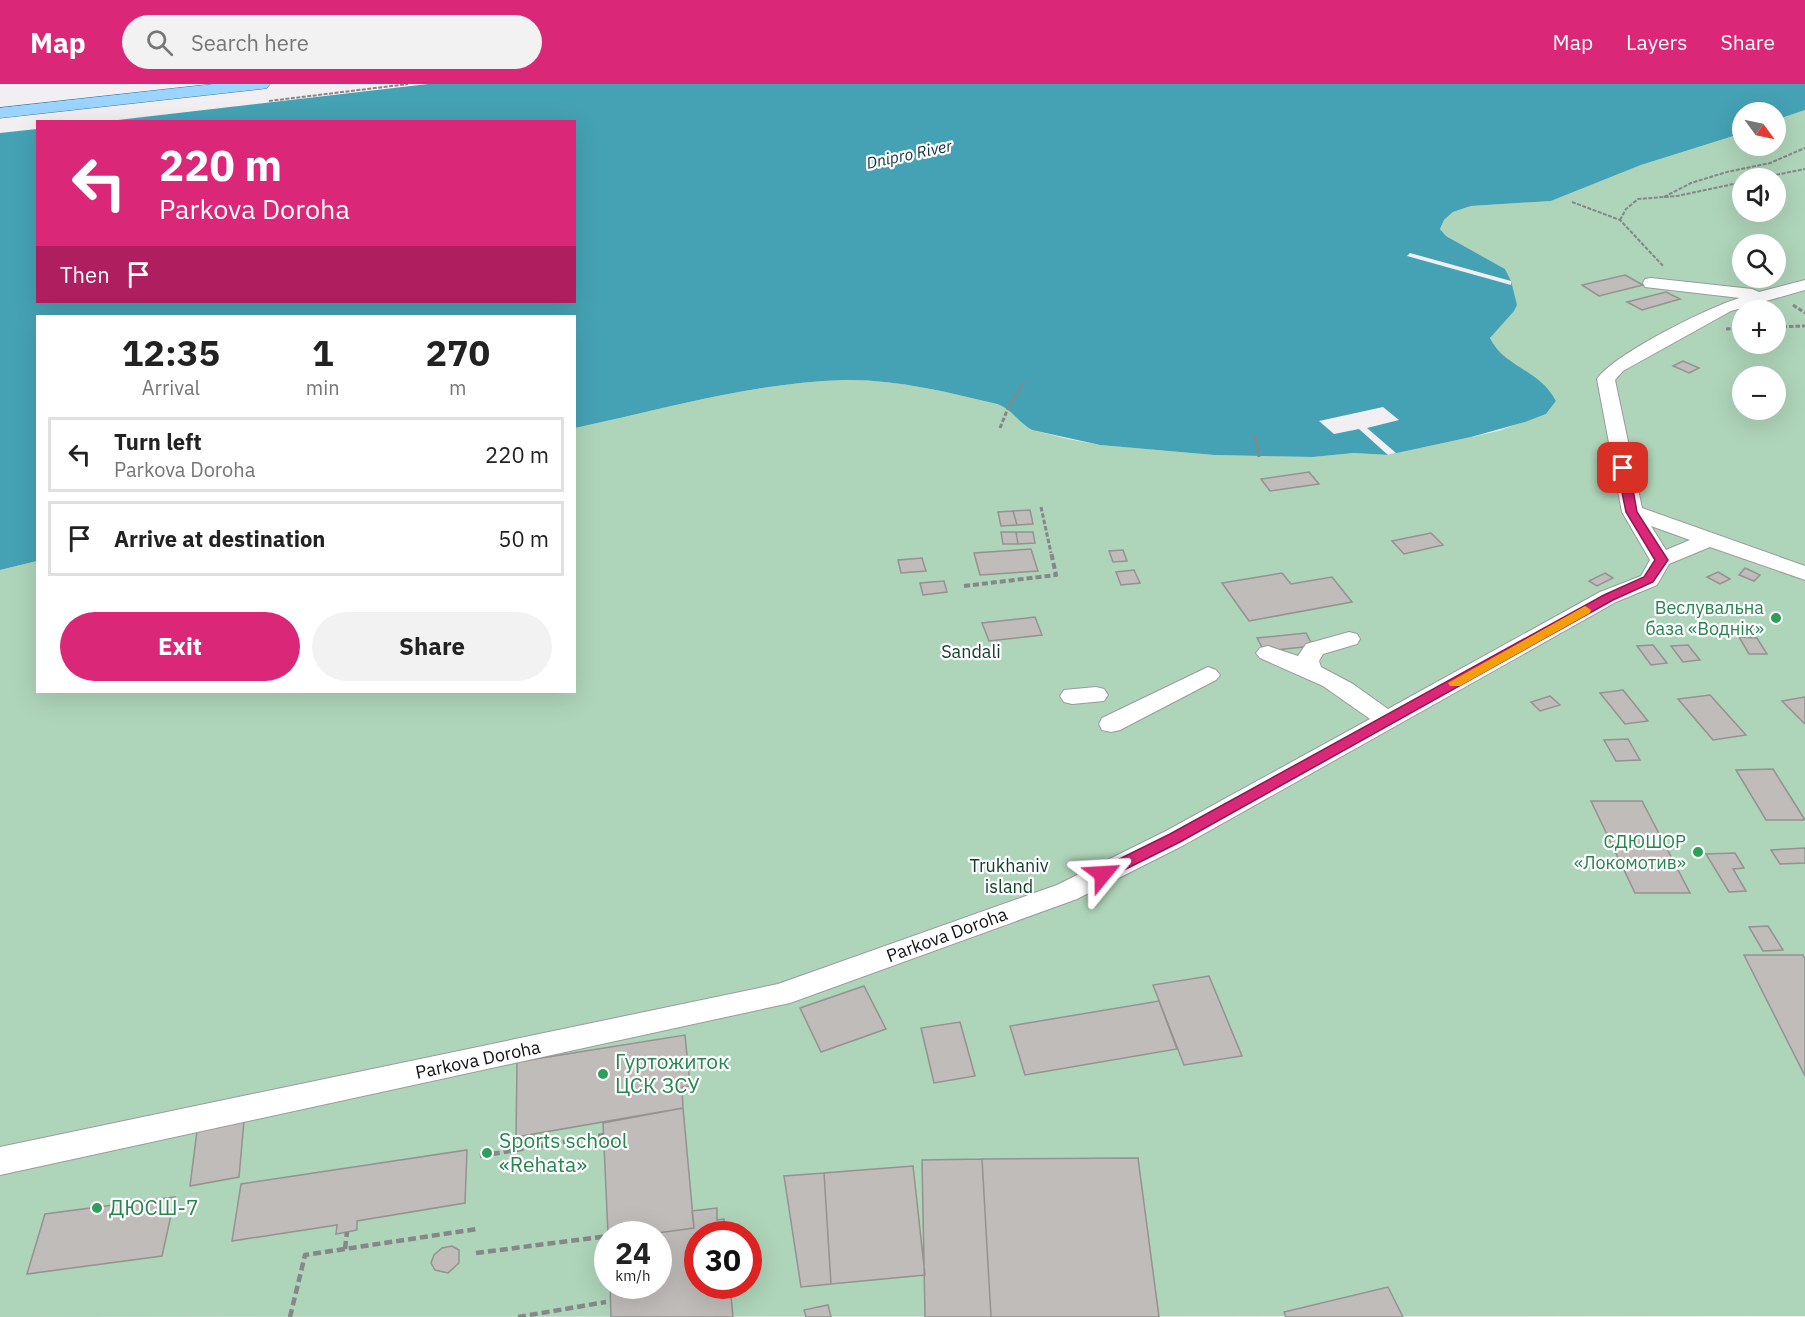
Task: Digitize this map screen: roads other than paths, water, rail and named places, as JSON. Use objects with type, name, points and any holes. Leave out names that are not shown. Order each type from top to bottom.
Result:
[{"type":"main road","points":[[0,105],[189,84]]},
{"type":"main road","points":[[0,113],[261,84]]},
{"type":"street","points":[[1651,283],[1763,295]]},
{"type":"street","points":[[1710,540],[1661,560],[1632,512],[1606,379],[1617,367],[1725,307],[1805,285]]},
{"type":"street","points":[[1632,512],[1805,573]]},
{"type":"street","name":"Parkova Doroha","points":[[0,1161],[780,995],[1067,892],[1175,838],[1608,597],[1649,580],[1661,560]]},
{"type":"street","points":[[1311,670],[1308,666],[1308,657],[1314,649],[1349,639]]},
{"type":"street","points":[[1268,653],[1343,686],[1387,721]]},
{"type":"street","points":[[1111,724],[1208,675]]},
{"type":"street","points":[[1072,696],[1096,695]]},
{"type":"water","name":"Dnipro River","points":[[428,84],[1805,84],[1805,110],[1786,117],[1786,102],[1732,102],[1732,136],[1641,165],[1551,201],[1471,206],[1453,212],[1444,220],[1440,229],[1446,236],[1505,269],[1511,281],[1517,305],[1490,338],[1504,356],[1541,382],[1556,401],[1546,414],[1471,437],[1388,455],[1354,453],[1313,457],[1214,455],[1100,445],[1032,430],[1007,409],[997,404],[921,387],[863,380],[810,382],[742,391],[576,428],[576,315],[36,315],[36,561],[0,570],[0,133],[36,129],[36,303],[576,303],[576,120],[118,120]]},
{"type":"place","name":"Веслувальна база «Воднік»","points":[[1776,618]]},
{"type":"place","name":"СДЮШОР «Локомотив»","points":[[1698,852]]},
{"type":"place","name":"Гуртожиток ЦСК ЗСУ","points":[[603,1074]]},
{"type":"place","name":"Sports school «Rehata»","points":[[487,1153]]},
{"type":"place","name":"ДЮСШ-7","points":[[97,1208]]},
{"type":"park label","name":"Sandali","points":[[971,652]]},
{"type":"park label","name":"Trukhaniv island","points":[[1009,876]]}]
